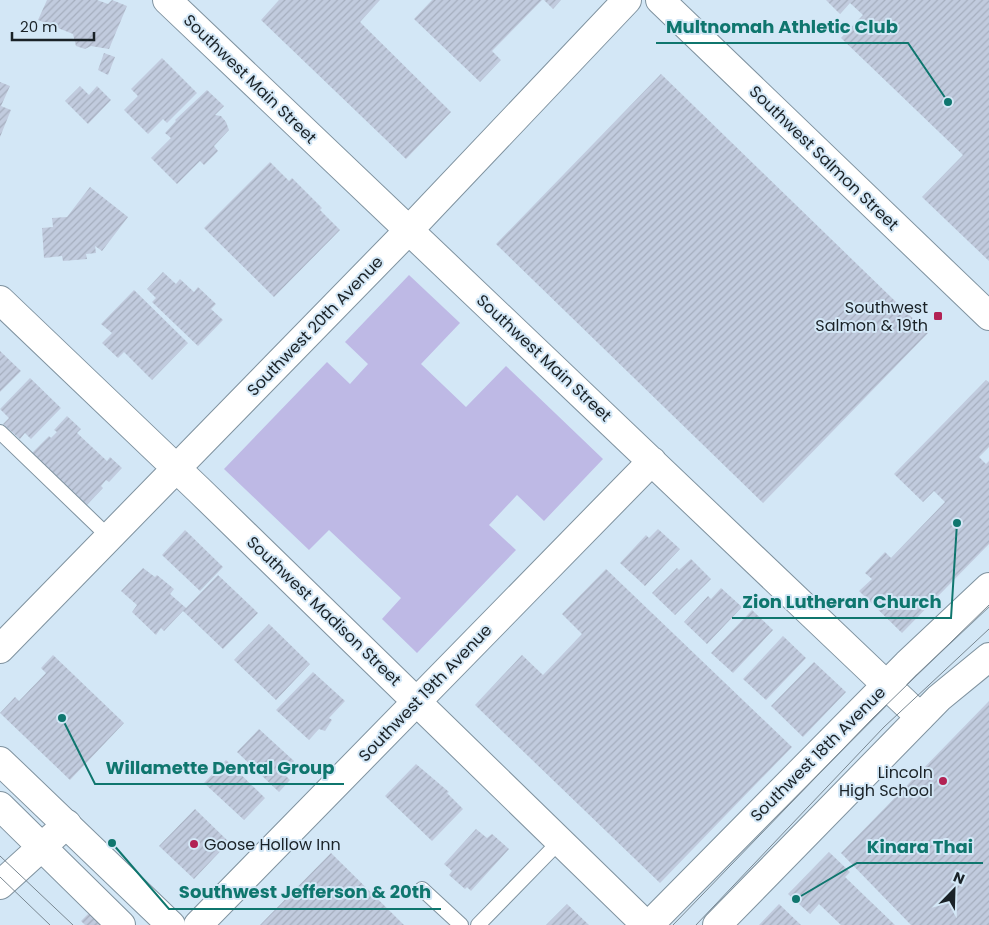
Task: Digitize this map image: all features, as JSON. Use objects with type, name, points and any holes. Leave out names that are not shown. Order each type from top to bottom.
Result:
[{"type":"street","name":"Southwest Main Street","points":[[167,0],[920,717]]},
{"type":"street","name":"Southwest 20th Avenue","points":[[0,649],[409,230],[627,0]]},
{"type":"street","name":"Southwest Salmon Street","points":[[660,0],[989,316]]},
{"type":"street","name":"Southwest Madison Street","points":[[0,300],[648,925]]},
{"type":"street","name":"Southwest 19th Avenue","points":[[198,925],[652,461]]},
{"type":"street","name":"Southwest 18th Avenue","points":[[648,925],[886,685],[989,587]]},
{"type":"street","points":[[717,925],[939,698],[989,657]]},
{"type":"street","points":[[0,761],[171,925]]},
{"type":"street","points":[[0,806],[121,925]]},
{"type":"street","points":[[0,885],[67,824]]},
{"type":"lane","points":[[0,432],[109,537]]},
{"type":"lane","points":[[478,925],[560,841]]},
{"type":"lane","points":[[422,889],[461,925]]},
{"type":"shaded area","points":[[409,275],[460,323],[421,364],[466,407],[506,366],[603,459],[544,521],[517,495],[489,525],[516,550],[417,653],[382,619],[401,598],[329,530],[309,550],[224,469],[327,362],[350,384],[368,364],[345,342]]},
{"type":"building","points":[[47,0],[97,0],[108,4],[112,0],[127,6],[109,49],[91,46],[85,49],[76,46],[73,34],[38,20]]},
{"type":"building","points":[[279,0],[380,0],[360,22],[451,112],[406,159],[261,20]]},
{"type":"building","points":[[432,0],[542,0],[492,51],[501,60],[480,82],[414,19]]},
{"type":"building","points":[[544,0],[561,0],[553,9]]},
{"type":"building","points":[[826,0],[989,0],[989,261],[922,197],[963,155],[841,38],[863,15],[850,3],[840,14]]},
{"type":"building","points":[[104,53],[115,57],[108,75],[98,70]]},
{"type":"building","points":[[162,58],[197,93],[167,123],[163,119],[148,134],[124,110],[138,96],[131,89]]},
{"type":"building","points":[[661,74],[928,333],[763,503],[496,244]]},
{"type":"building","points":[[0,82],[10,86],[1,106],[11,110],[0,137]]},
{"type":"building","points":[[80,86],[89,95],[97,86],[111,100],[88,124],[65,101]]},
{"type":"building","points":[[207,90],[224,106],[215,115],[221,116],[229,130],[214,146],[218,151],[204,165],[200,161],[177,184],[151,158],[171,138],[165,133],[175,120]]},
{"type":"building","points":[[270,162],[289,181],[292,178],[322,208],[320,210],[340,230],[274,297],[204,228]]},
{"type":"building","points":[[90,187],[128,217],[102,251],[95,246],[96,253],[86,254],[87,259],[63,261],[62,256],[44,258],[42,228],[53,227],[52,218],[67,217]]},
{"type":"building","points":[[163,272],[176,284],[180,279],[194,292],[198,287],[216,304],[211,309],[223,320],[198,346],[152,302],[156,298],[147,289]]},
{"type":"building","points":[[134,290],[188,343],[152,380],[124,352],[118,358],[102,343],[112,333],[101,324]]},
{"type":"building","points":[[0,351],[21,371],[0,392]]},
{"type":"building","points":[[30,378],[61,408],[31,439],[25,433],[20,439],[3,424],[9,418],[0,409]]},
{"type":"building","points":[[986,380],[989,382],[989,447],[979,457],[986,464],[989,461],[989,544],[902,633],[859,591],[872,579],[865,573],[885,552],[891,558],[945,502],[934,491],[923,502],[894,474]]},
{"type":"building","points":[[67,416],[81,429],[77,433],[107,461],[110,457],[122,468],[109,482],[106,480],[101,486],[103,488],[84,508],[30,455],[49,436],[51,438],[57,432],[54,430]]},
{"type":"building","points":[[658,529],[680,549],[645,586],[620,563],[646,535],[649,538]]},
{"type":"building","points":[[185,530],[223,567],[200,591],[162,555]]},
{"type":"building","points":[[691,559],[711,579],[675,615],[652,593],[677,568],[679,570]]},
{"type":"building","points":[[143,568],[155,577],[157,575],[174,589],[170,594],[186,608],[218,575],[258,613],[223,649],[183,611],[164,631],[161,628],[156,635],[132,612],[137,605],[121,591]]},
{"type":"building","points":[[606,569],[792,747],[660,883],[475,705],[522,655],[543,675],[582,634],[562,614]]},
{"type":"building","points":[[721,588],[742,607],[707,644],[684,622],[708,596],[711,599]]},
{"type":"building","points":[[752,610],[773,630],[733,673],[711,653]]},
{"type":"building","points":[[269,624],[310,664],[276,700],[234,660]]},
{"type":"building","points":[[783,636],[806,658],[766,700],[743,679]]},
{"type":"building","points":[[53,655],[124,723],[70,780],[0,713],[15,697],[19,701],[46,673],[41,668]]},
{"type":"building","points":[[814,662],[846,692],[803,737],[771,706]]},
{"type":"building","points":[[313,672],[345,701],[329,718],[332,720],[325,731],[319,729],[309,740],[276,710]]},
{"type":"building","name":"Lincoln High School","points":[[989,701],[989,925],[911,925],[841,853]]},
{"type":"building","points":[[259,729],[294,761],[283,773],[290,780],[279,792],[237,752]]},
{"type":"building","points":[[226,760],[265,798],[244,820],[204,783]]},
{"type":"building","points":[[416,764],[449,792],[447,793],[463,809],[432,841],[385,796]]},
{"type":"building","name":"Goose Hollow Inn","points":[[195,809],[229,842],[194,879],[159,846]]},
{"type":"building","points":[[476,829],[487,838],[492,834],[509,849],[471,891],[467,887],[465,889],[449,875],[452,871],[444,864]]},
{"type":"building","points":[[829,852],[850,872],[845,877],[895,925],[841,925],[819,904],[810,914],[788,894]]},
{"type":"building","points":[[331,853],[404,925],[260,925]]},
{"type":"building","points":[[567,904],[589,925],[546,925]]},
{"type":"building","points":[[779,904],[801,925],[759,925]]},
{"type":"building","points":[[89,913],[101,925],[85,925],[81,921]]},
{"type":"tram line","points":[[673,925],[873,718],[989,605]]},
{"type":"tram line","points":[[696,925],[884,727],[989,629]]},
{"type":"tram line","points":[[0,856],[73,925]]},
{"type":"tram line","points":[[0,877],[50,925]]},
{"type":"place","name":"Multnomah Athletic Club","points":[[948,102]]},
{"type":"place","name":"Southwest Salmon & 19th","points":[[938,316]]},
{"type":"place","name":"Zion Lutheran Church","points":[[957,523]]},
{"type":"place","name":"Willamette Dental Group","points":[[62,718]]},
{"type":"place","name":"Lincoln High School","points":[[943,781]]},
{"type":"place","name":"Southwest Jefferson & 20th","points":[[112,843]]},
{"type":"place","name":"Goose Hollow Inn","points":[[194,844]]},
{"type":"place","name":"Kinara Thai","points":[[796,899]]}]
